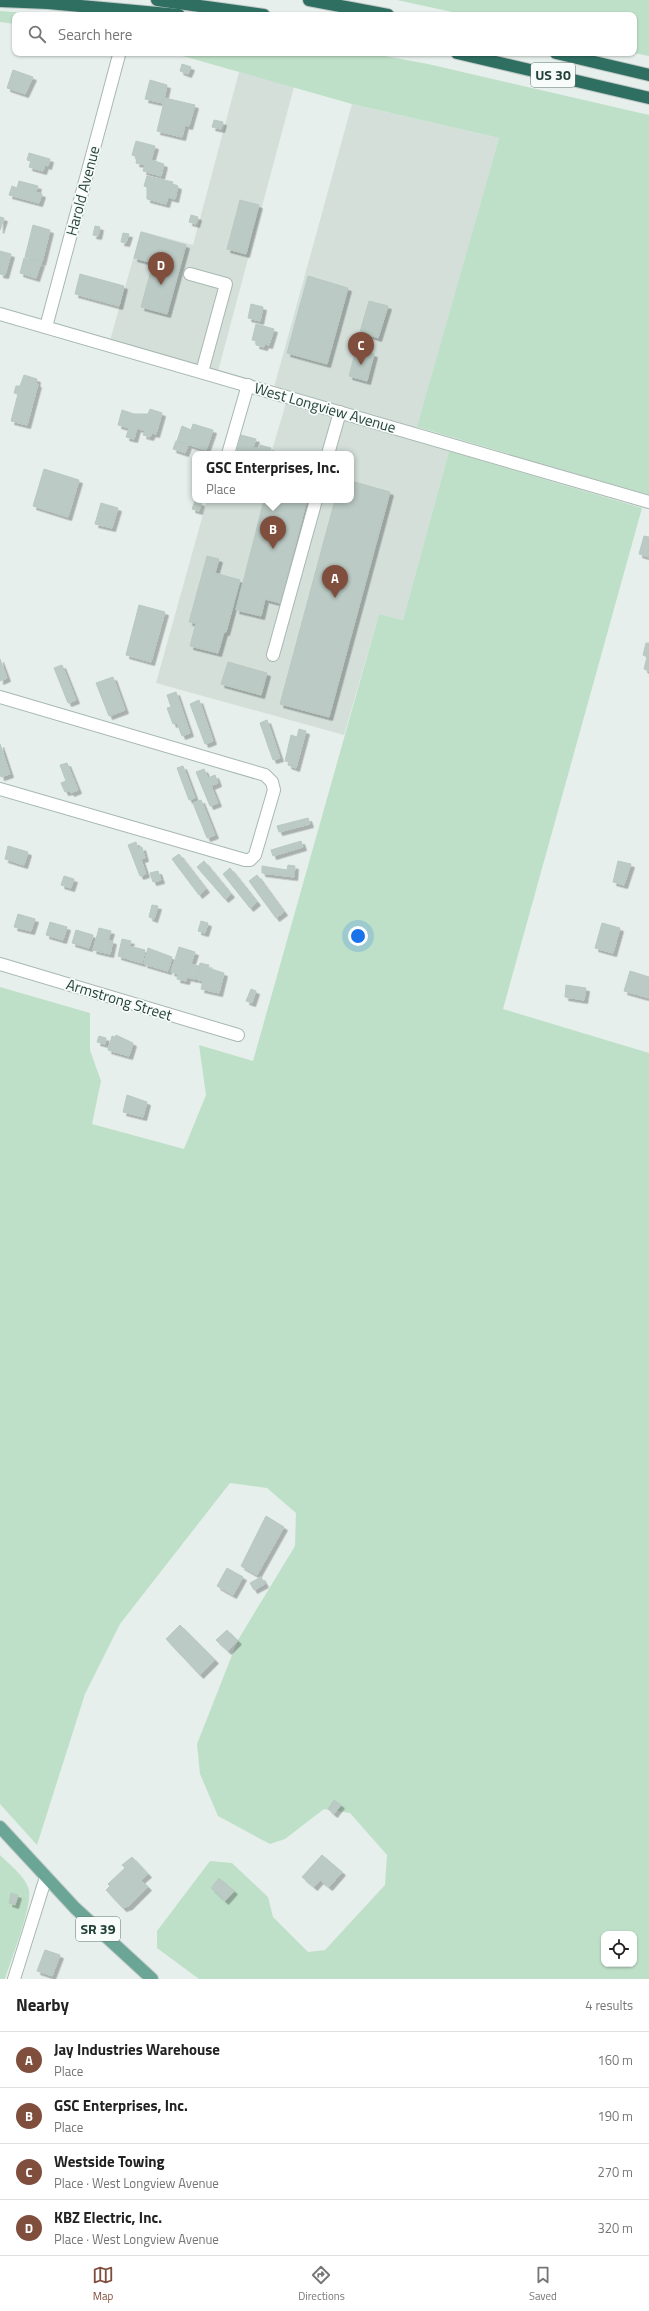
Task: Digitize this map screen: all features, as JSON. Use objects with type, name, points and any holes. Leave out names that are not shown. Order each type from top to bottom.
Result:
[{"type":"highway","points":[[157,0],[243,12]]},
{"type":"highway","points":[[309,0],[372,12]]},
{"type":"highway","points":[[0,1],[48,3],[146,12]]},
{"type":"highway","name":"US 30","points":[[470,56],[649,98]]},
{"type":"highway","name":"US 30","points":[[569,56],[649,75]]},
{"type":"main road","name":"SR 39","points":[[0,1827],[46,1877],[110,1942],[152,1979]]},
{"type":"street","name":"Harold Avenue","points":[[46,327],[119,56]]},
{"type":"street","points":[[190,274],[226,284],[202,372]]},
{"type":"street","name":"West Longview Avenue","points":[[0,314],[649,502]]},
{"type":"street","points":[[229,451],[248,385]]},
{"type":"street","points":[[329,451],[340,412]]},
{"type":"street","points":[[273,655],[315,503]]},
{"type":"street","points":[[0,697],[265,775],[272,782],[274,790],[255,855],[250,860],[245,860],[0,789]]},
{"type":"street","name":"Armstrong Street","points":[[0,964],[238,1035]]},
{"type":"street","points":[[14,1979],[46,1877]]},
{"type":"shaded area","points":[[239,72],[294,87],[217,375],[109,344],[141,231],[193,245]]},
{"type":"shaded area","points":[[352,104],[499,138],[414,440],[449,451],[403,620],[379,614],[344,735],[156,683],[206,503],[354,503],[354,451],[272,451],[288,396],[273,391]]},
{"type":"green space","points":[[397,0],[649,0],[649,56],[637,54],[637,12],[452,12]]},
{"type":"green space","points":[[0,11],[14,12],[12,12],[12,24],[0,22]]},
{"type":"green space","points":[[183,56],[385,56],[428,64],[649,115],[649,495],[417,427],[499,138],[352,104]]},
{"type":"green space","points":[[449,451],[642,508],[503,1009],[649,1053],[649,1979],[199,1979],[157,1948],[157,1931],[210,1861],[232,1863],[268,1897],[273,1917],[308,1952],[325,1950],[385,1885],[387,1855],[350,1813],[324,1809],[285,1839],[270,1844],[218,1816],[200,1774],[197,1744],[238,1640],[295,1546],[296,1513],[267,1488],[230,1483],[120,1624],[85,1694],[37,1845],[0,1804],[0,987],[90,1013],[90,1050],[101,1081],[92,1124],[184,1149],[206,1095],[199,1045],[253,1061],[379,614],[403,620]]},
{"type":"green space","points":[[0,1855],[21,1876],[29,1890],[29,1898],[24,1921],[5,1979],[0,1979]]},
{"type":"building","points":[[182,64],[191,67],[188,74],[180,71]]},
{"type":"building","points":[[13,70],[33,77],[25,94],[7,88]]},
{"type":"building","points":[[150,80],[167,85],[163,103],[145,99]]},
{"type":"building","points":[[165,98],[195,105],[189,126],[185,125],[182,137],[157,131]]},
{"type":"building","points":[[214,120],[223,122],[221,129],[212,127]]},
{"type":"building","points":[[136,141],[155,146],[151,160],[164,164],[161,176],[143,171],[145,165],[136,163],[137,157],[132,155]]},
{"type":"building","points":[[29,153],[50,159],[48,166],[45,165],[43,171],[29,167],[31,161],[27,160]]},
{"type":"building","points":[[147,176],[173,182],[172,184],[178,186],[175,199],[168,197],[166,204],[147,199],[147,187],[144,186]]},
{"type":"building","points":[[19,181],[38,186],[36,192],[42,194],[39,203],[9,195],[12,186],[17,188]]},
{"type":"building","points":[[240,200],[259,205],[246,254],[227,249]]},
{"type":"building","points":[[191,215],[198,217],[196,224],[189,222]]},
{"type":"building","points":[[0,217],[4,218],[0,230]]},
{"type":"building","points":[[33,225],[50,230],[42,262],[25,257]]},
{"type":"building","points":[[95,226],[100,227],[98,236],[93,235]]},
{"type":"building","points":[[141,232],[186,245],[167,314],[141,307],[153,263],[134,258]]},
{"type":"building","points":[[123,233],[129,234],[126,243],[121,242]]},
{"type":"building","points":[[0,251],[11,254],[5,275],[0,274]]},
{"type":"building","points":[[24,258],[41,263],[36,278],[20,273]]},
{"type":"building","points":[[80,274],[124,286],[119,306],[75,294]]},
{"type":"building","points":[[308,276],[348,288],[327,364],[287,353]]},
{"type":"building","points":[[369,301],[388,306],[378,338],[360,332]]},
{"type":"building","points":[[251,304],[263,307],[260,321],[248,318]]},
{"type":"building","points":[[256,324],[274,329],[269,345],[265,344],[264,347],[256,345],[257,341],[252,340]]},
{"type":"building","points":[[356,349],[374,354],[367,381],[349,376]]},
{"type":"building","points":[[24,375],[37,379],[36,384],[38,384],[27,425],[11,421],[18,394],[14,393],[16,386],[20,386]]},
{"type":"building","points":[[150,409],[162,413],[156,434],[152,433],[150,437],[143,435],[145,431],[137,428],[134,439],[126,437],[129,428],[118,425],[122,410],[134,414],[148,414]]},
{"type":"building","points":[[193,424],[213,430],[206,450],[177,441],[182,426],[191,430]]},
{"type":"building","points":[[241,435],[256,439],[253,447],[259,449],[260,445],[271,448],[270,451],[237,451]]},
{"type":"building","points":[[176,441],[188,445],[185,453],[173,449]]},
{"type":"building","points":[[44,469],[79,480],[68,517],[33,506]]},
{"type":"building","points":[[354,482],[390,492],[329,717],[280,704],[334,503],[354,503]]},
{"type":"building","points":[[101,503],[118,508],[112,528],[95,524]]},
{"type":"building","points":[[194,503],[201,503],[199,511],[192,509]]},
{"type":"building","points":[[263,503],[306,503],[280,603],[265,599],[261,616],[236,610]]},
{"type":"building","points":[[644,536],[649,537],[649,557],[639,554]]},
{"type":"building","points":[[207,556],[219,559],[215,573],[240,580],[226,632],[224,632],[218,653],[190,646],[196,623],[189,622]]},
{"type":"building","points":[[139,605],[165,612],[151,662],[126,655]]},
{"type":"building","points":[[646,643],[649,643],[649,671],[644,669],[647,657],[643,655]]},
{"type":"building","points":[[0,659],[7,678],[0,681]]},
{"type":"building","points":[[228,662],[267,673],[261,695],[221,684]]},
{"type":"building","points":[[62,665],[76,700],[68,703],[54,668]]},
{"type":"building","points":[[113,677],[125,710],[109,716],[96,683]]},
{"type":"building","points":[[176,692],[190,733],[182,736],[177,723],[173,724],[167,708],[171,707],[167,695]]},
{"type":"building","points":[[199,700],[213,741],[205,744],[190,704]]},
{"type":"building","points":[[267,720],[280,758],[273,760],[260,723]]},
{"type":"building","points":[[299,729],[306,731],[296,768],[288,765],[289,762],[285,761],[291,735],[297,737]]},
{"type":"building","points":[[0,744],[10,774],[1,777],[0,773]]},
{"type":"building","points":[[67,763],[78,790],[71,793],[70,791],[65,792],[61,783],[66,781],[60,765]]},
{"type":"building","points":[[183,766],[195,798],[189,800],[177,768]]},
{"type":"building","points":[[204,769],[208,778],[215,775],[218,783],[211,786],[218,803],[210,806],[196,772]]},
{"type":"building","points":[[201,800],[215,835],[207,838],[193,803]]},
{"type":"building","points":[[308,818],[310,824],[279,832],[277,826]]},
{"type":"building","points":[[301,841],[303,847],[273,856],[271,850]]},
{"type":"building","points":[[136,842],[138,849],[142,847],[145,858],[141,859],[146,874],[140,876],[128,845]]},
{"type":"building","points":[[8,846],[28,852],[24,865],[5,859]]},
{"type":"building","points":[[179,854],[206,889],[199,895],[172,859]]},
{"type":"building","points":[[204,861],[231,894],[225,899],[197,867]]},
{"type":"building","points":[[618,861],[631,864],[624,885],[613,882]]},
{"type":"building","points":[[288,865],[295,866],[294,877],[262,873],[262,866],[287,870]]},
{"type":"building","points":[[230,868],[257,902],[250,908],[223,874]]},
{"type":"building","points":[[158,871],[161,880],[153,882],[150,873]]},
{"type":"building","points":[[257,875],[284,912],[276,918],[249,881]]},
{"type":"building","points":[[64,876],[74,879],[71,888],[61,885]]},
{"type":"building","points":[[152,905],[158,906],[154,919],[149,917]]},
{"type":"building","points":[[18,914],[35,919],[31,931],[14,927]]},
{"type":"building","points":[[201,921],[208,923],[205,933],[198,931]]},
{"type":"building","points":[[50,922],[67,927],[63,940],[46,935]]},
{"type":"building","points":[[602,923],[620,928],[613,953],[595,948]]},
{"type":"building","points":[[99,928],[111,931],[108,940],[113,941],[110,954],[93,950]]},
{"type":"building","points":[[76,930],[93,935],[89,948],[72,943]]},
{"type":"building","points":[[122,939],[131,941],[129,946],[145,950],[142,963],[118,956]]},
{"type":"building","points":[[179,947],[195,952],[191,964],[199,966],[195,979],[187,977],[186,981],[177,979],[178,974],[171,972]]},
{"type":"building","points":[[148,948],[172,957],[168,971],[144,964]]},
{"type":"building","points":[[200,963],[209,965],[208,968],[224,973],[219,993],[201,989],[203,981],[196,979]]},
{"type":"building","points":[[630,971],[649,977],[649,998],[624,991]]},
{"type":"building","points":[[566,985],[586,988],[584,1000],[565,997]]},
{"type":"building","points":[[251,989],[256,991],[252,1003],[246,1001]]},
{"type":"building","points":[[116,1035],[133,1043],[129,1056],[108,1050],[112,1036],[115,1037]]},
{"type":"building","points":[[99,1036],[106,1038],[105,1044],[97,1042]]},
{"type":"building","points":[[127,1095],[147,1102],[143,1117],[123,1112]]},
{"type":"building","points":[[266,1516],[284,1527],[257,1575],[241,1566]]},
{"type":"building","points":[[227,1568],[243,1577],[233,1595],[217,1586]]},
{"type":"building","points":[[261,1577],[265,1584],[254,1590],[250,1583]]},
{"type":"building","points":[[180,1625],[215,1660],[200,1675],[166,1639]]},
{"type":"building","points":[[227,1630],[238,1641],[228,1651],[216,1640]]},
{"type":"building","points":[[334,1800],[341,1805],[334,1814],[328,1809]]},
{"type":"building","points":[[322,1855],[342,1872],[329,1887],[320,1880],[314,1887],[302,1877]]},
{"type":"building","points":[[132,1857],[148,1874],[141,1880],[148,1887],[129,1906],[123,1908],[106,1890],[110,1886],[108,1884],[125,1868],[122,1865]]},
{"type":"building","points":[[219,1878],[234,1891],[225,1901],[211,1888]]},
{"type":"building","points":[[11,1893],[18,1895],[15,1905],[9,1903]]},
{"type":"building","points":[[45,1950],[60,1955],[52,1976],[37,1971]]},
{"type":"place","name":"KBZ Electric, Inc.","points":[[161,285]]},
{"type":"place","name":"Westside Towing","points":[[361,365]]},
{"type":"place","name":"GSC Enterprises, Inc.","points":[[273,549]]},
{"type":"place","name":"Jay Industries Warehouse","points":[[335,598]]}]
